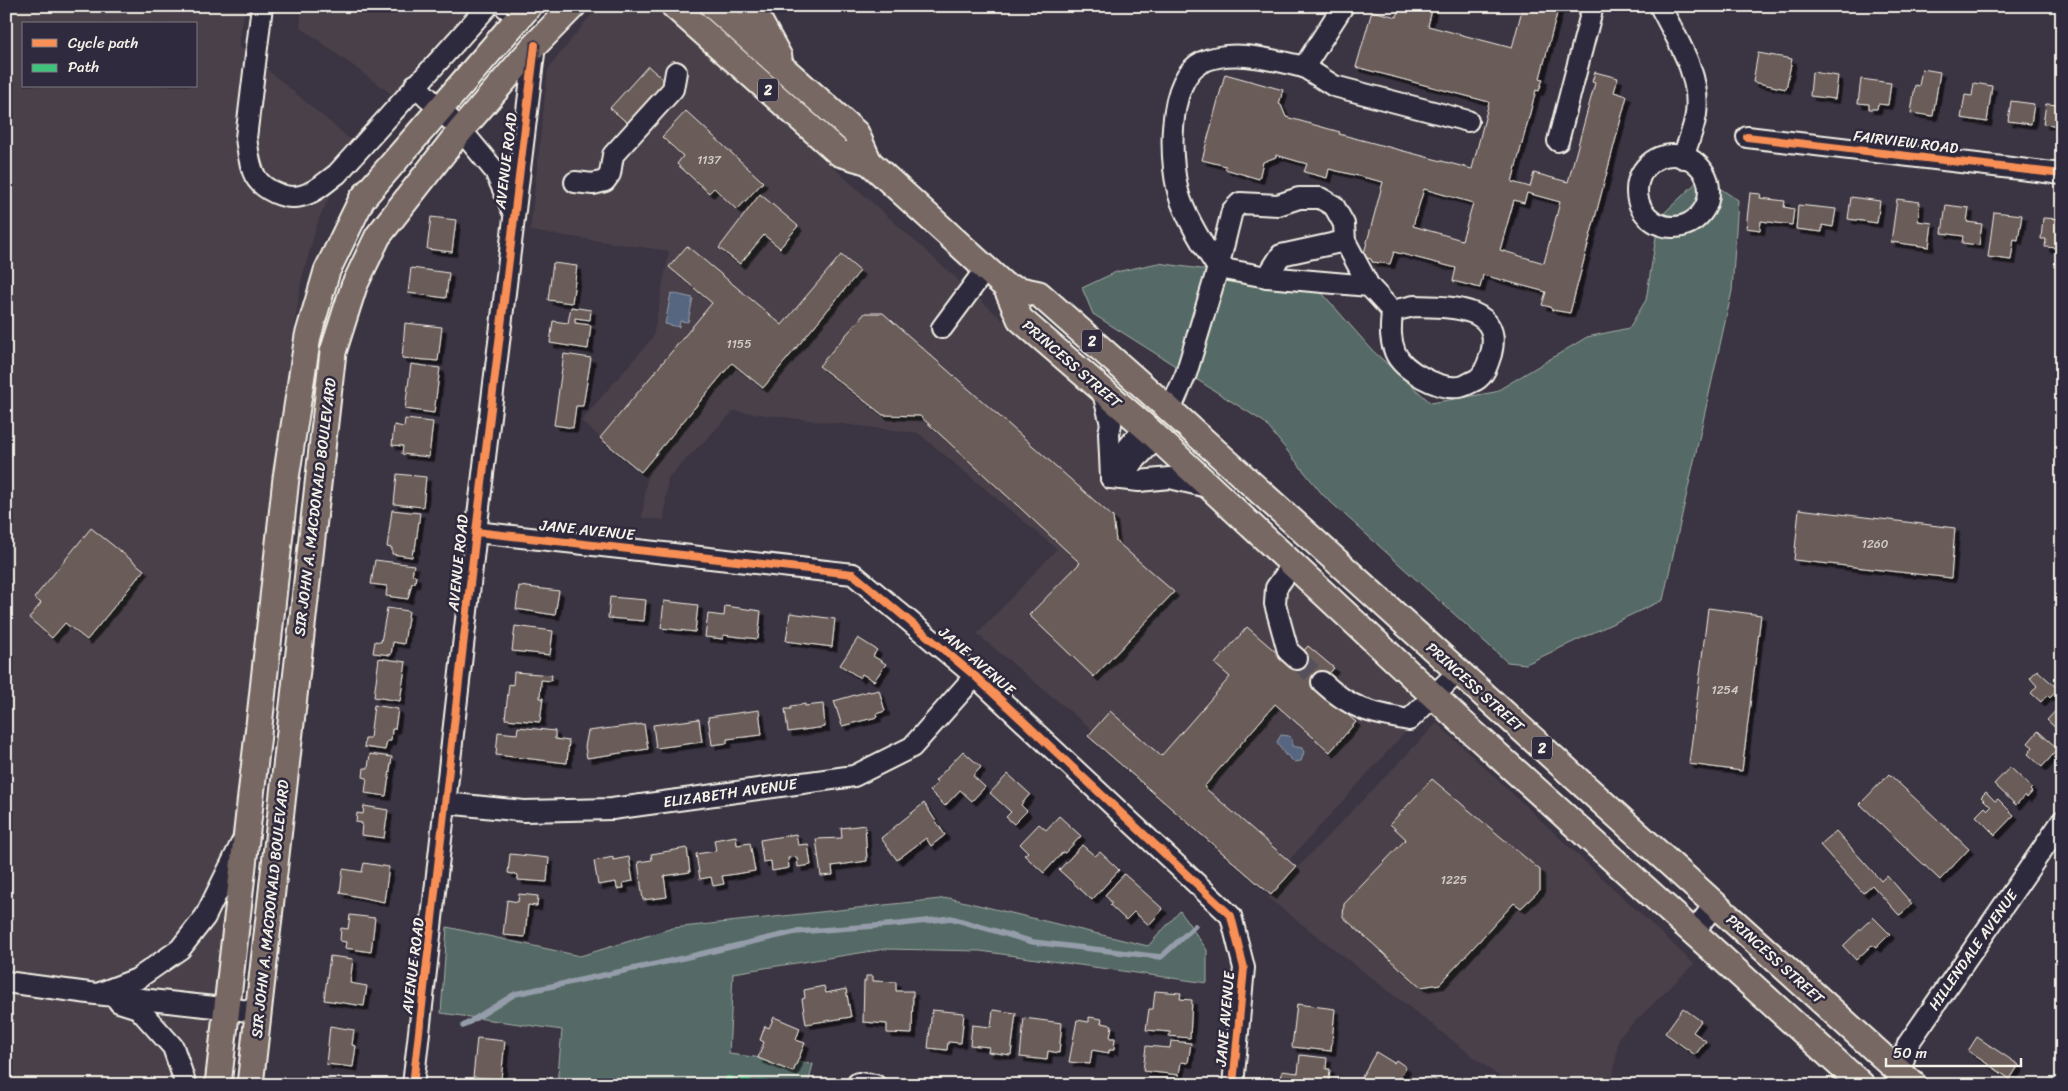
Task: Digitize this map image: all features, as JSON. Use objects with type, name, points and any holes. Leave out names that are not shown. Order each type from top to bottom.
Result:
[{"type":"main road","name":"SIR JOHN A. MACDONALD BOULEVARD","points":[[250,1085],[333,352],[354,286],[378,236],[461,130],[535,45],[573,6]]},
{"type":"main road","name":"PRINCESS STREET","points":[[674,6],[839,153],[869,162]]},
{"type":"main road","name":"PRINCESS STREET","points":[[713,6],[856,133],[869,162],[1006,288],[1020,319],[1214,489],[1434,696],[1862,1085]]},
{"type":"main road","points":[[751,6],[789,74]]},
{"type":"main road","name":"SIR JOHN A. MACDONALD BOULEVARD","points":[[218,1085],[286,478],[308,336],[327,271],[362,199],[441,109],[517,10]]},
{"type":"main road","name":"PRINCESS STREET","points":[[1006,288],[1039,294],[1170,410],[1714,904],[1904,1080]]},
{"type":"main road","points":[[1150,431],[1170,410]]},
{"type":"street","points":[[262,6],[246,138],[255,176],[270,191],[286,197],[301,196],[316,190],[337,174],[488,6]]},
{"type":"street","points":[[1304,67],[1343,6]]},
{"type":"street","points":[[1558,141],[1594,6]]},
{"type":"street","points":[[1660,6],[1690,66],[1696,89],[1696,114],[1683,158]]},
{"type":"street","name":"AVENUE ROAD","points":[[413,1085],[513,212],[535,45]]},
{"type":"street","points":[[1370,286],[1267,277],[1218,268],[1200,240],[1184,208],[1173,172],[1173,133],[1177,98],[1186,76],[1201,63],[1226,56],[1260,58],[1304,67],[1334,86],[1468,121]]},
{"type":"street","points":[[575,182],[593,184],[604,181],[610,174],[613,155],[673,89],[676,72]]},
{"type":"street","name":"AVENUE ROAD","points":[[415,85],[461,130],[495,171],[513,212]]},
{"type":"street","name":"FAIRVIEW ROAD","points":[[1747,136],[2062,174]]},
{"type":"street","points":[[1170,410],[1186,374],[1218,268],[1232,211],[1240,203],[1278,205],[1300,198],[1320,198],[1334,206],[1344,224],[1345,241],[1370,286],[1392,311],[1390,334],[1396,354],[1413,372],[1434,383],[1459,387],[1478,378],[1488,366],[1493,345],[1491,328],[1478,314],[1455,307],[1414,306],[1392,311]]},
{"type":"street","points":[[1267,277],[1281,255],[1345,241]]},
{"type":"street","points":[[942,328],[985,270]]},
{"type":"street","points":[[1102,389],[1111,424],[1109,433],[1111,478]]},
{"type":"street","points":[[1111,478],[1129,446],[1138,435],[1150,431]]},
{"type":"street","points":[[1111,478],[1140,481],[1170,478],[1214,489]]},
{"type":"street","name":"JANE AVENUE","points":[[476,532],[853,574],[975,676],[1231,916],[1244,968],[1233,1085]]},
{"type":"street","points":[[1293,564],[1276,588],[1276,604],[1288,651],[1296,659]]},
{"type":"street","points":[[1322,682],[1337,696],[1370,713],[1409,720],[1458,672]]},
{"type":"street","name":"ELIZABETH AVENUE","points":[[446,803],[524,811],[612,809],[854,776],[912,747],[975,676]]},
{"type":"street","name":"HILLENDALE AVENUE","points":[[1904,1080],[1908,1044],[2062,821]]},
{"type":"street","points":[[96,994],[137,979],[180,949],[205,918],[246,836]]},
{"type":"street","points":[[1694,932],[1714,904]]},
{"type":"street","points":[[6,982],[259,1012]]},
{"type":"street","points":[[96,994],[138,1008],[174,1047],[186,1085]]},
{"type":"shaded area","points":[[6,6],[245,6],[239,46],[355,143],[318,221],[301,282],[283,407],[206,1085],[6,1085]]},
{"type":"shaded area","points":[[302,6],[505,6],[409,107],[300,27]]},
{"type":"shaded area","points":[[598,6],[654,6],[1430,705],[1272,879],[977,634],[1057,549],[918,433],[734,411],[668,478],[664,520],[642,518],[647,477],[581,421],[653,337],[669,251],[530,231],[548,69]]},
{"type":"shaded area","points":[[1437,723],[1694,964],[1619,1037],[1612,1085],[1510,1085],[1268,898]]},
{"type":"green space","points":[[1702,177],[1738,200],[1732,291],[1663,600],[1526,664],[1507,662],[1323,495],[1264,422],[1093,314],[1082,288],[1116,272],[1158,263],[1315,285],[1373,351],[1431,403],[1495,392],[1587,337],[1629,328],[1646,300],[1659,218]]},
{"type":"green space","points":[[949,898],[1148,946],[1180,911],[1207,950],[1207,983],[980,951],[885,949],[733,973],[729,1054],[813,1064],[808,1085],[727,1078],[726,1085],[557,1085],[562,1030],[441,1013],[447,927],[580,956],[673,928]]},
{"type":"water","points":[[671,293],[693,298],[688,322],[680,321],[679,327],[665,324]]},
{"type":"water","points":[[1281,735],[1289,736],[1292,739],[1292,746],[1302,748],[1304,752],[1301,761],[1294,762],[1285,755],[1277,742]]},
{"type":"building","points":[[1399,6],[1433,6],[1428,26],[1512,48],[1523,6],[1559,6],[1540,78],[1543,79],[1539,91],[1536,90],[1512,182],[1530,187],[1534,173],[1568,182],[1595,83],[1592,82],[1595,72],[1618,78],[1614,92],[1627,96],[1570,313],[1552,310],[1550,307],[1542,305],[1546,292],[1483,275],[1480,288],[1453,281],[1456,268],[1394,252],[1390,264],[1372,262],[1371,259],[1363,257],[1383,182],[1329,169],[1327,178],[1304,172],[1307,164],[1276,155],[1276,157],[1263,162],[1259,179],[1225,169],[1226,166],[1202,160],[1225,74],[1283,90],[1279,104],[1286,117],[1340,132],[1339,134],[1472,169],[1489,102],[1356,67],[1372,11],[1397,17]],"holes":[[[1424,189],[1473,203],[1462,240],[1413,226]],[[1527,193],[1560,202],[1544,263],[1500,250],[1514,200],[1524,203]]]},
{"type":"building","points":[[1758,53],[1792,59],[1786,89],[1753,82]]},
{"type":"building","points":[[648,66],[668,84],[631,126],[610,108]]},
{"type":"building","points":[[1922,69],[1940,72],[1933,116],[1911,113],[1915,85],[1919,86]]},
{"type":"building","points":[[1812,72],[1838,76],[1835,99],[1810,96]]},
{"type":"building","points":[[1861,79],[1891,83],[1888,105],[1878,104],[1877,109],[1869,109],[1869,104],[1858,103]]},
{"type":"building","points":[[1974,83],[1992,86],[1987,122],[1961,118],[1965,95],[1972,96]]},
{"type":"building","points":[[2011,101],[2034,104],[2031,124],[2008,121]]},
{"type":"building","points":[[2060,102],[2062,126],[2043,124],[2046,104],[2060,105]]},
{"type":"building","points":[[686,111],[763,182],[737,210],[714,188],[709,193],[677,164],[683,156],[662,137]]},
{"type":"building","points":[[1750,193],[1761,194],[1760,198],[1785,201],[1784,207],[1794,209],[1792,225],[1761,221],[1760,230],[1746,228]]},
{"type":"building","points":[[760,194],[798,226],[780,248],[764,235],[740,264],[719,248]]},
{"type":"building","points":[[1851,197],[1880,201],[1877,223],[1848,219]]},
{"type":"building","points":[[1897,199],[1920,202],[1918,221],[1932,223],[1929,247],[1891,242]]},
{"type":"building","points":[[1798,205],[1836,209],[1833,227],[1822,225],[1822,232],[1796,229]]},
{"type":"building","points":[[1946,205],[1969,208],[1967,222],[1982,224],[1979,245],[1962,243],[1963,236],[1942,233]]},
{"type":"building","points":[[1994,212],[2022,215],[2018,240],[2014,239],[2011,260],[1988,257]]},
{"type":"building","points":[[431,217],[456,220],[452,252],[427,249]]},
{"type":"building","points":[[2043,218],[2062,219],[2062,240],[2059,240],[2058,248],[2045,247],[2046,239],[2041,239]]},
{"type":"building","points":[[687,246],[782,325],[841,255],[860,271],[763,388],[732,363],[641,472],[600,438],[712,303],[669,267]]},
{"type":"building","points":[[553,263],[577,266],[572,303],[548,300]]},
{"type":"building","points":[[411,268],[449,273],[446,298],[408,293]]},
{"type":"building","points":[[571,307],[591,310],[590,320],[575,318],[575,323],[591,325],[588,349],[550,343],[553,321],[568,323]]},
{"type":"building","points":[[865,313],[883,313],[1113,517],[1116,541],[1174,592],[1094,677],[1029,615],[1080,563],[920,416],[883,415],[819,366]]},
{"type":"building","points":[[405,323],[442,327],[438,361],[402,358]]},
{"type":"building","points":[[564,354],[591,358],[583,406],[576,406],[573,428],[554,425]]},
{"type":"building","points":[[411,364],[440,368],[434,413],[405,409]]},
{"type":"building","points":[[405,419],[433,422],[429,457],[402,454],[403,446],[392,445],[394,425],[404,427]]},
{"type":"building","points":[[397,474],[426,477],[423,507],[394,504]]},
{"type":"building","points":[[1799,509],[1955,528],[1951,578],[1794,560]]},
{"type":"building","points":[[392,510],[420,513],[415,550],[413,550],[412,557],[392,554],[392,548],[387,547]]},
{"type":"building","points":[[91,528],[144,570],[87,640],[65,623],[52,638],[29,618],[41,603],[34,598]]},
{"type":"building","points":[[375,560],[414,565],[412,575],[416,576],[415,583],[412,583],[408,599],[386,596],[387,586],[371,584]]},
{"type":"building","points":[[519,586],[559,591],[555,615],[516,609]]},
{"type":"building","points":[[610,597],[646,600],[644,621],[608,618]]},
{"type":"building","points":[[664,601],[698,605],[695,632],[661,628]]},
{"type":"building","points":[[725,606],[761,611],[758,639],[723,635],[723,639],[705,637],[708,614],[724,616]]},
{"type":"building","points":[[387,608],[409,611],[404,644],[393,642],[391,655],[373,653],[375,641],[381,642]]},
{"type":"building","points":[[1708,608],[1761,615],[1742,771],[1689,764]]},
{"type":"building","points":[[790,613],[835,619],[832,647],[786,641]]},
{"type":"building","points":[[515,626],[553,631],[550,655],[512,651]]},
{"type":"building","points":[[1247,627],[1291,665],[1308,646],[1334,668],[1316,688],[1356,722],[1330,752],[1275,704],[1204,787],[1296,867],[1271,895],[1088,736],[1110,711],[1161,756],[1230,677],[1215,664]]},
{"type":"building","points":[[858,638],[877,650],[873,656],[886,664],[874,681],[862,674],[860,678],[840,665]]},
{"type":"building","points":[[379,658],[406,662],[400,701],[374,697]]},
{"type":"building","points":[[2037,670],[2058,689],[2050,698],[2047,695],[2041,702],[2031,693],[2037,686],[2030,678]]},
{"type":"building","points":[[514,672],[552,675],[551,681],[541,680],[540,698],[543,698],[540,722],[505,719],[509,684],[513,685]]},
{"type":"building","points":[[2062,678],[2062,689],[2056,683]]},
{"type":"building","points":[[879,690],[885,711],[876,714],[877,717],[842,726],[834,701]]},
{"type":"building","points":[[805,704],[805,706],[823,704],[825,727],[788,732],[785,709]]},
{"type":"building","points":[[2062,704],[2062,729],[2059,731],[2047,720]]},
{"type":"building","points":[[374,705],[398,709],[395,729],[392,729],[391,741],[387,741],[385,750],[364,747],[365,738],[370,738]]},
{"type":"building","points":[[759,710],[762,735],[727,739],[727,743],[712,745],[708,717]]},
{"type":"building","points":[[699,719],[702,742],[656,748],[653,725]]},
{"type":"building","points":[[644,724],[648,749],[587,758],[585,747],[588,731]]},
{"type":"building","points":[[518,727],[555,731],[555,739],[569,741],[567,763],[496,755],[498,732],[517,734]]},
{"type":"building","points":[[2038,731],[2058,749],[2042,767],[2028,754],[2033,747],[2028,743]]},
{"type":"building","points":[[963,751],[981,767],[973,776],[985,787],[972,801],[960,790],[945,806],[930,791],[937,783],[935,781]]},
{"type":"building","points":[[370,754],[392,757],[386,796],[365,793],[367,778],[363,777],[364,768],[368,768]]},
{"type":"building","points":[[2010,767],[2032,788],[2030,790],[2032,792],[2027,798],[2025,795],[2016,805],[1994,784]]},
{"type":"building","points":[[1008,774],[1030,794],[1021,805],[1027,811],[1014,824],[1006,817],[1011,812],[990,793]]},
{"type":"building","points":[[1889,774],[1969,849],[1940,880],[1860,804]]},
{"type":"building","points":[[1432,779],[1540,870],[1540,890],[1521,908],[1514,903],[1440,984],[1421,987],[1343,917],[1344,904],[1406,839],[1390,824]]},
{"type":"building","points":[[1986,792],[1995,801],[1998,799],[2014,815],[1995,835],[1976,816],[1985,807],[1988,810],[1991,807],[1981,797]]},
{"type":"building","points":[[924,803],[945,835],[931,846],[926,838],[897,860],[881,838]]},
{"type":"building","points":[[364,806],[388,810],[384,838],[361,835],[362,823],[356,822],[357,813],[363,814]]},
{"type":"building","points":[[1059,816],[1081,836],[1044,873],[1024,855],[1028,852],[1020,844],[1039,824],[1046,830]]},
{"type":"building","points":[[865,825],[867,861],[832,866],[833,875],[821,876],[816,839],[842,838],[841,828]]},
{"type":"building","points":[[1836,831],[1881,881],[1887,875],[1912,904],[1901,914],[1899,915],[1872,885],[1863,893],[1820,845]]},
{"type":"building","points":[[796,834],[798,845],[808,844],[811,865],[798,867],[797,857],[788,858],[789,868],[772,871],[771,861],[763,862],[760,840]]},
{"type":"building","points":[[736,836],[737,845],[750,843],[755,871],[722,876],[724,884],[713,886],[711,877],[700,879],[696,854],[716,851],[714,840]]},
{"type":"building","points":[[1082,845],[1095,856],[1100,852],[1119,870],[1092,900],[1059,870]]},
{"type":"building","points":[[687,848],[690,872],[664,876],[667,897],[643,900],[638,862],[652,860],[651,854]]},
{"type":"building","points":[[510,854],[549,858],[547,882],[518,880],[518,875],[508,873]]},
{"type":"building","points":[[613,857],[613,860],[629,857],[633,881],[623,883],[624,888],[617,889],[616,882],[598,885],[594,861]]},
{"type":"building","points":[[364,863],[389,867],[384,902],[340,893],[343,869],[362,872]]},
{"type":"building","points":[[1124,874],[1163,909],[1149,925],[1134,912],[1126,920],[1110,905],[1112,903],[1105,895]]},
{"type":"building","points":[[519,894],[538,896],[537,906],[528,905],[525,937],[503,935],[507,900],[518,902]]},
{"type":"building","points":[[350,915],[375,918],[371,952],[345,948],[346,942],[340,941],[341,928],[348,929]]},
{"type":"building","points":[[1873,917],[1890,934],[1876,948],[1872,945],[1856,960],[1843,946]]},
{"type":"building","points":[[330,956],[353,959],[350,983],[367,986],[364,1006],[324,1000]]},
{"type":"building","points":[[866,976],[873,976],[873,981],[896,982],[896,991],[913,991],[912,1034],[887,1033],[887,1024],[863,1022],[864,981],[866,981]]},
{"type":"building","points":[[824,986],[826,993],[846,989],[851,1017],[806,1024],[802,999],[805,998],[804,990]]},
{"type":"building","points":[[1155,991],[1181,993],[1180,999],[1192,1000],[1190,1038],[1169,1036],[1170,1032],[1146,1030],[1149,1009],[1153,1009]]},
{"type":"building","points":[[1297,1004],[1335,1009],[1331,1051],[1292,1047]]},
{"type":"building","points":[[1683,1008],[1701,1021],[1693,1032],[1706,1041],[1695,1055],[1665,1033]]},
{"type":"building","points":[[932,1010],[964,1013],[961,1043],[948,1042],[947,1050],[928,1048]]},
{"type":"building","points":[[993,1010],[1016,1013],[1011,1055],[988,1052],[989,1047],[970,1045],[972,1025],[991,1027]]},
{"type":"building","points":[[774,1017],[800,1028],[796,1040],[805,1043],[793,1072],[758,1058],[764,1042],[760,1040],[765,1026],[769,1028]]},
{"type":"building","points":[[1089,1017],[1102,1019],[1101,1023],[1112,1025],[1110,1038],[1115,1038],[1114,1050],[1109,1050],[1109,1053],[1092,1050],[1090,1064],[1069,1062],[1077,1020],[1089,1022]]},
{"type":"building","points":[[1024,1018],[1062,1023],[1059,1053],[1048,1051],[1047,1060],[1020,1057]]},
{"type":"building","points":[[330,1026],[354,1030],[352,1045],[356,1046],[353,1067],[326,1064]]},
{"type":"building","points":[[1977,1037],[2019,1065],[2010,1079],[1968,1051]]},
{"type":"building","points":[[477,1038],[505,1041],[501,1079],[473,1077]]},
{"type":"building","points":[[1171,1041],[1191,1043],[1188,1063],[1181,1062],[1179,1075],[1143,1071],[1146,1046],[1170,1048]]},
{"type":"building","points":[[1376,1052],[1394,1063],[1396,1060],[1406,1067],[1396,1085],[1369,1085],[1360,1080]]},
{"type":"building","points":[[1300,1055],[1327,1058],[1326,1069],[1330,1069],[1329,1082],[1324,1082],[1324,1085],[1281,1085],[1282,1071],[1298,1073]]},
{"type":"building","points":[[1421,1078],[1429,1082],[1432,1078],[1443,1085],[1417,1085]]},
{"type":"building","points":[[327,1080],[349,1083],[348,1085],[326,1085]]},
{"type":"waterway","points":[[463,1026],[515,994],[795,932],[901,924],[951,918],[1033,942],[1161,957],[1195,926]]},
{"type":"tunnel","points":[[1297,659],[1322,682]]},
{"type":"marked path","points":[[726,1085],[728,1079],[779,1085]]},
{"type":"marked path","points":[[845,1085],[858,1083]]},
{"type":"cycle path","points":[[413,1085],[476,532],[535,45]]},
{"type":"cycle path","points":[[1747,137],[2062,174]]},
{"type":"cycle path","points":[[476,532],[853,574],[975,676],[1231,916],[1244,968],[1233,1085]]}]
